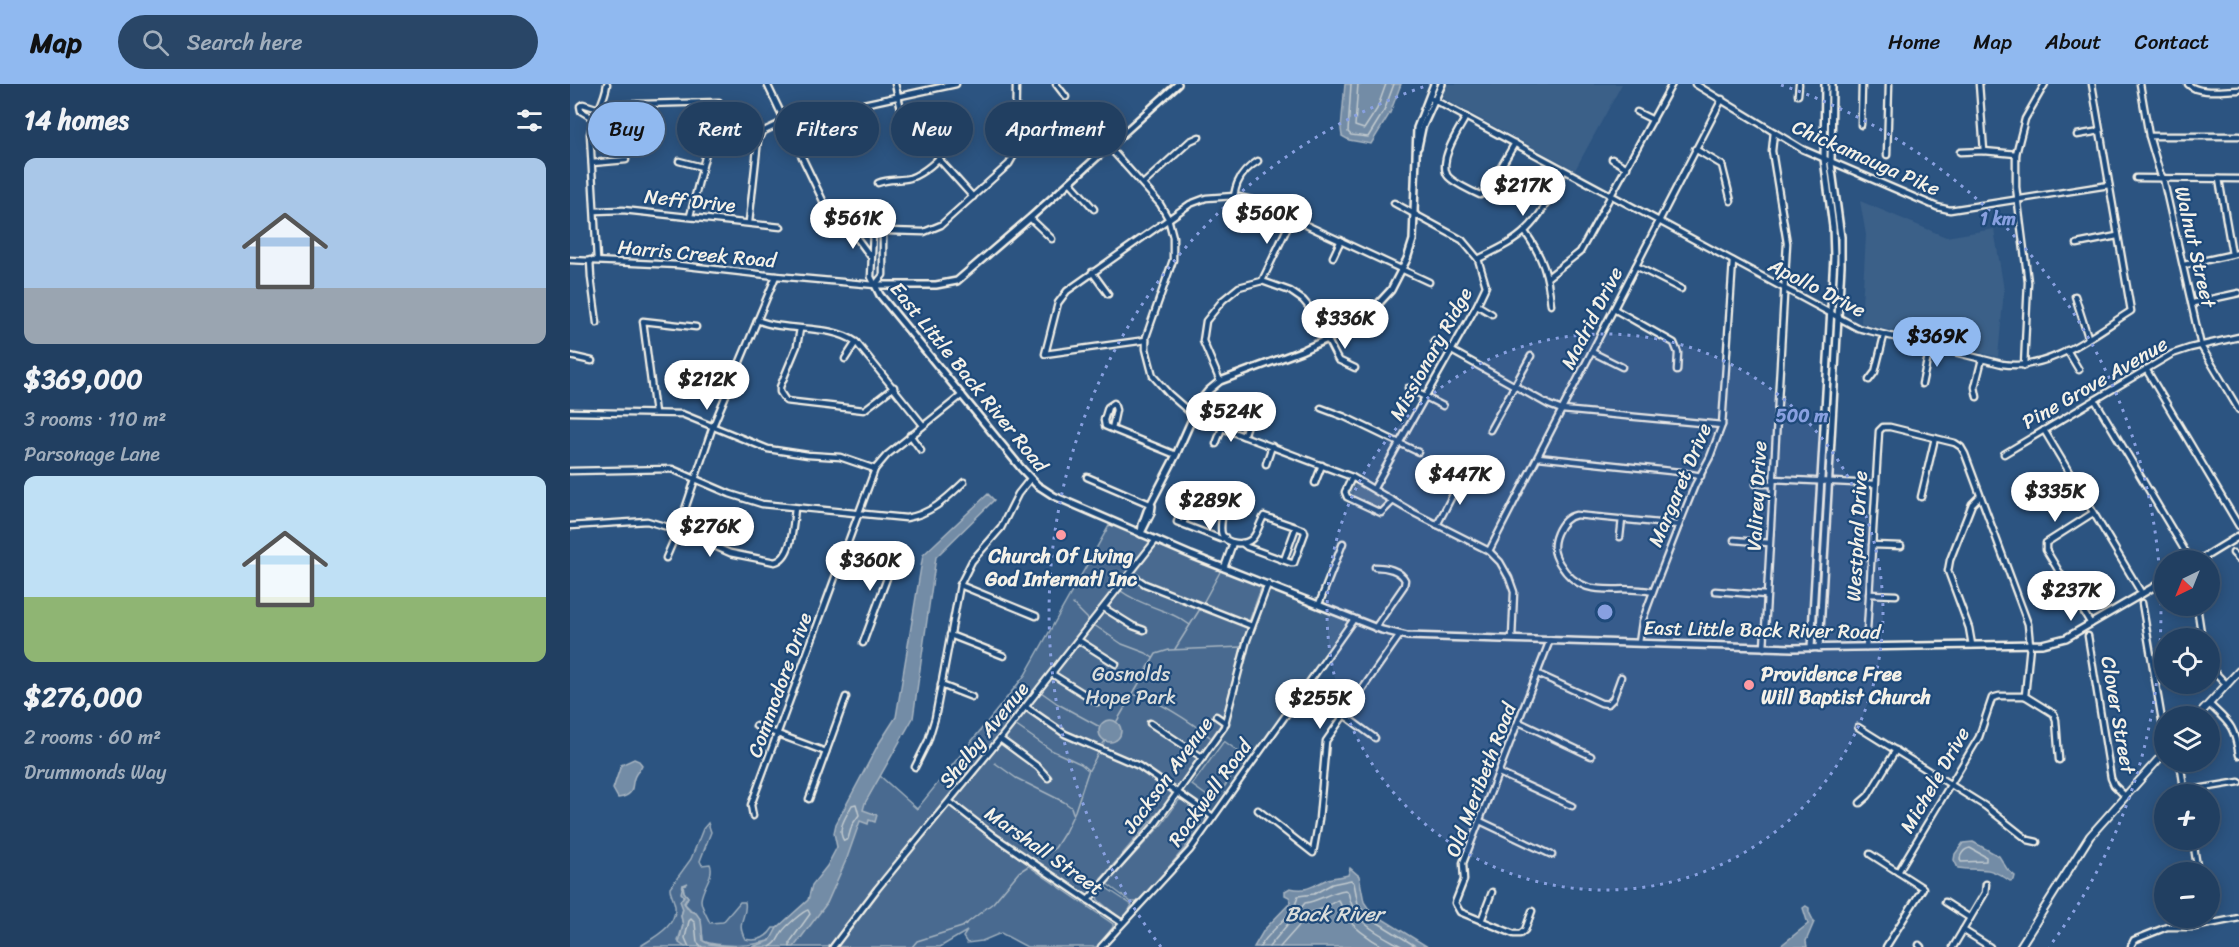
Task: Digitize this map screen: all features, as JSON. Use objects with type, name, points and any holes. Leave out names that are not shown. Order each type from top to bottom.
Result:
[{"type":"main road","points":[[2209,704],[2239,670]]},
{"type":"main road","points":[[2020,947],[2090,836],[2154,764]]},
{"type":"street","points":[[601,102],[607,84]]},
{"type":"street","points":[[767,84],[776,102]]},
{"type":"street","points":[[895,84],[899,102]]},
{"type":"street","points":[[871,102],[956,84]]},
{"type":"street","points":[[802,156],[836,223],[851,230],[929,232],[941,225],[1009,164],[1015,148],[1016,84]]},
{"type":"street","points":[[1056,84],[1066,97]]},
{"type":"street","name":"Harris Creek Road","points":[[1126,131],[1178,84]]},
{"type":"street","points":[[1141,534],[1142,525],[1204,395],[1220,381],[1327,340],[1347,330],[1368,315],[1391,290],[1413,240],[1417,128],[1434,84]]},
{"type":"street","points":[[1417,149],[1422,128],[1442,84]]},
{"type":"street","points":[[1548,277],[1580,252],[1672,84]]},
{"type":"street","name":"Chickamauga Pike","points":[[1695,84],[1802,149],[1937,207],[1950,210],[2109,185]]},
{"type":"street","points":[[1798,95],[1799,84]]},
{"type":"street","points":[[1811,648],[1834,247],[1824,159],[1825,84]]},
{"type":"street","points":[[1819,648],[1841,237],[1831,163],[1832,84]]},
{"type":"street","points":[[1861,125],[1862,84]]},
{"type":"street","points":[[1887,156],[1888,84]]},
{"type":"street","points":[[1979,84],[1984,151]]},
{"type":"street","points":[[2024,366],[2028,282],[2018,199],[2016,154],[2025,119],[2044,84]]},
{"type":"street","name":"Apollo Drive","points":[[1428,97],[1858,328],[1982,359],[2024,366],[2042,362],[2067,350],[2131,311],[2092,84]]},
{"type":"street","name":"Walnut Street","points":[[2140,84],[2149,136],[2163,178],[2201,346],[2239,410]]},
{"type":"street","points":[[2188,84],[2198,90],[2239,90]]},
{"type":"street","name":"Madrid Drive","points":[[1489,551],[1722,99]]},
{"type":"street","points":[[665,104],[719,102],[690,216]]},
{"type":"street","points":[[588,105],[580,106],[581,111],[588,115]]},
{"type":"street","points":[[1637,112],[1653,120]]},
{"type":"street","points":[[1466,117],[1449,149],[1446,172],[1450,179],[1475,193],[1480,195],[1487,191],[1515,144]]},
{"type":"street","points":[[749,222],[758,140],[762,132],[775,127]]},
{"type":"street","points":[[2077,135],[2100,131]]},
{"type":"street","name":"Valirey Drive","points":[[1764,648],[1787,243],[1772,151],[1774,132]]},
{"type":"street","points":[[2149,136],[2239,136]]},
{"type":"street","points":[[1143,184],[1190,141],[1199,137]]},
{"type":"street","points":[[1695,149],[1722,165],[1731,201]]},
{"type":"street","points":[[1960,152],[1984,151],[2016,154]]},
{"type":"street","points":[[592,156],[597,260]]},
{"type":"street","name":"Harris Creek Road","points":[[570,260],[678,265],[875,285],[936,285],[957,280],[1099,156]]},
{"type":"street","points":[[1117,156],[1160,204],[1168,218],[1173,237],[1173,260],[1146,340],[1153,375],[1169,394],[1193,415],[1352,477],[1437,525],[1489,551],[1500,562],[1514,592],[1512,638]]},
{"type":"street","points":[[878,183],[887,179],[909,178],[923,171],[938,158],[973,197]]},
{"type":"street","points":[[1612,159],[1627,168]]},
{"type":"street","points":[[592,163],[626,160]]},
{"type":"street","points":[[679,161],[702,168]]},
{"type":"street","points":[[1231,220],[1237,182],[1243,172],[1258,161]]},
{"type":"street","points":[[1478,259],[1512,242],[1525,232],[1537,218],[1564,171]]},
{"type":"street","points":[[2136,178],[2239,179]]},
{"type":"street","points":[[2219,179],[2232,254]]},
{"type":"street","points":[[1070,183],[1094,209]]},
{"type":"street","points":[[1146,340],[1045,354],[1058,303],[1067,291],[1168,218],[1190,204],[1206,198],[1234,196],[1252,200],[1429,282]]},
{"type":"street","name":"Missionary Ridge","points":[[1374,488],[1486,286],[1478,259],[1462,240],[1394,203]]},
{"type":"street","name":"Neff Drive","points":[[595,211],[623,210],[781,227]]},
{"type":"street","points":[[1030,218],[1052,239]]},
{"type":"street","points":[[1262,281],[1292,218]]},
{"type":"street","points":[[851,230],[872,258]]},
{"type":"street","name":"East Little Back River Road","points":[[873,231],[871,277],[880,295],[1030,479],[1054,496],[1141,534],[1375,627],[1400,635],[1764,648],[1971,645]]},
{"type":"street","name":"East Little Back River Road","points":[[875,285],[883,274],[883,232]]},
{"type":"street","points":[[1525,232],[1532,241],[1548,277],[1551,305]]},
{"type":"street","points":[[2077,244],[2118,236]]},
{"type":"street","points":[[1333,257],[1341,240]]},
{"type":"street","points":[[2184,265],[2239,253]]},
{"type":"street","points":[[590,260],[597,323]]},
{"type":"street","name":"Margaret Drive","points":[[1639,643],[1642,622],[1653,592],[1722,426],[1733,261]]},
{"type":"street","points":[[1636,266],[1681,289]]},
{"type":"street","points":[[1092,272],[1108,294]]},
{"type":"street","points":[[666,558],[678,531],[713,426],[776,276]]},
{"type":"street","points":[[1220,381],[1203,341],[1206,321],[1211,312],[1239,287],[1262,281],[1290,291],[1303,300],[1314,313],[1338,360],[1355,369]]},
{"type":"street","points":[[2193,303],[2239,293]]},
{"type":"street","points":[[2075,296],[2088,337]]},
{"type":"street","points":[[1477,305],[1492,314]]},
{"type":"street","points":[[1614,309],[1674,343],[1678,352],[1677,371]]},
{"type":"street","points":[[757,320],[770,325],[833,332],[856,342],[923,425]]},
{"type":"street","points":[[655,413],[644,321],[696,327]]},
{"type":"street","points":[[800,329],[797,346],[780,387],[780,392],[786,401],[864,410],[894,387]]},
{"type":"street","points":[[1869,380],[1875,372],[1884,336]]},
{"type":"street","name":"Pine Grove Avenue","points":[[2004,454],[2172,354],[2239,337]]},
{"type":"street","points":[[1434,341],[1514,387],[1562,410],[1722,426]]},
{"type":"street","points":[[844,358],[856,342]]},
{"type":"street","points":[[1922,384],[1930,347]]},
{"type":"street","points":[[2067,350],[2079,370]]},
{"type":"street","points":[[1592,352],[1622,367]]},
{"type":"street","points":[[570,356],[592,361]]},
{"type":"street","points":[[1490,430],[1531,356]]},
{"type":"street","points":[[1977,397],[1975,387],[1982,359]]},
{"type":"street","points":[[2146,369],[2239,526]]},
{"type":"street","points":[[1408,388],[1443,406]]},
{"type":"street","name":"Commodore Drive","points":[[753,816],[751,806],[875,470],[887,454],[962,395]]},
{"type":"street","points":[[2095,400],[2184,550]]},
{"type":"street","points":[[1112,429],[1116,410],[1114,403],[1108,407],[1104,422],[1112,429],[1176,455]]},
{"type":"street","points":[[1321,408],[1418,452]]},
{"type":"street","points":[[570,412],[682,414],[768,449],[840,457],[875,470]]},
{"type":"street","points":[[1243,436],[1247,425]]},
{"type":"street","name":"Westphal Drive","points":[[1866,647],[1878,435],[1881,428],[1890,427],[1935,438]]},
{"type":"street","points":[[1216,444],[1222,428]]},
{"type":"street","points":[[2044,430],[2142,594]]},
{"type":"street","points":[[910,435],[921,450]]},
{"type":"street","points":[[1921,497],[1935,438],[1955,444],[1963,450],[2028,624],[2030,645],[2025,696],[2054,714],[2058,760]]},
{"type":"street","points":[[1266,464],[1272,447]]},
{"type":"street","points":[[1538,457],[1701,476]]},
{"type":"street","points":[[1315,483],[1322,465]]},
{"type":"street","points":[[570,471],[664,469],[678,471],[752,501],[795,508],[906,518],[916,516],[940,503],[964,482]]},
{"type":"street","points":[[1088,477],[1152,505]]},
{"type":"street","points":[[1352,477],[1345,492],[1351,499],[1381,513],[1393,501]]},
{"type":"street","points":[[1437,525],[1462,477]]},
{"type":"street","points":[[915,767],[933,729],[960,585],[972,561],[1001,528],[1018,494],[1030,479]]},
{"type":"street","points":[[1756,484],[1820,481],[1875,484]]},
{"type":"street","points":[[1225,537],[1221,538],[1176,520],[1190,487],[1224,501],[1220,527],[1225,537],[1233,543],[1242,543],[1254,538],[1264,516],[1304,530],[1294,563],[1246,548],[1242,543]]},
{"type":"street","points":[[1980,496],[1972,504],[1968,513],[1948,571],[1969,628],[1971,645],[2030,645],[2060,640],[2154,587]]},
{"type":"street","points":[[570,526],[647,521],[678,531],[730,553],[760,560],[778,561],[786,553],[795,508]]},
{"type":"street","points":[[2091,624],[2046,550],[2046,543],[2093,513]]},
{"type":"street","points":[[1653,592],[1582,586],[1567,574],[1554,553],[1553,544],[1564,521],[1570,516],[1580,515],[1679,525]]},
{"type":"street","points":[[1620,537],[1622,519]]},
{"type":"street","points":[[1284,561],[1296,527]]},
{"type":"street","points":[[2216,550],[2239,536]]},
{"type":"street","name":"Shelby Avenue","points":[[833,947],[883,881],[1000,740],[1155,540]]},
{"type":"street","points":[[1734,540],[1769,543]]},
{"type":"street","points":[[1224,568],[1233,543]]},
{"type":"street","points":[[1319,604],[1343,543]]},
{"type":"street","points":[[1872,545],[1901,546]]},
{"type":"street","points":[[2233,553],[2239,559]]},
{"type":"street","points":[[840,563],[890,570],[863,643]]},
{"type":"street","points":[[1375,567],[1386,567],[1401,574],[1405,580],[1404,586],[1375,627]]},
{"type":"street","points":[[1130,574],[1145,584],[1252,626]]},
{"type":"street","name":"Jackson Avenue","points":[[1088,900],[1153,827],[1226,723],[1234,685],[1268,584]]},
{"type":"street","points":[[960,585],[1036,616]]},
{"type":"street","points":[[1715,591],[1766,595]]},
{"type":"street","points":[[1869,594],[1896,595]]},
{"type":"street","points":[[2142,603],[2160,706]]},
{"type":"street","points":[[1104,608],[1144,630]]},
{"type":"street","name":"Rockwell Road","points":[[1101,947],[1190,850],[1354,619]]},
{"type":"street","points":[[950,635],[1004,656]]},
{"type":"street","points":[[1258,810],[1312,853],[1319,819],[1326,741],[1400,635]]},
{"type":"street","name":"Clover Street","points":[[2088,636],[2112,781],[2125,796]]},
{"type":"street","points":[[1078,640],[1116,664]]},
{"type":"street","name":"Old Meribeth Road","points":[[1532,911],[1525,930],[1520,934],[1514,934],[1460,912],[1455,903],[1464,880],[1463,864],[1550,640]]},
{"type":"street","points":[[1052,674],[1097,702]]},
{"type":"street","points":[[1538,674],[1601,703],[1608,704],[1613,699],[1621,677]]},
{"type":"street","points":[[2220,678],[2226,684]]},
{"type":"street","points":[[941,685],[972,697]]},
{"type":"street","name":"Michele Drive","points":[[1898,872],[1979,737],[1992,698],[2025,696]]},
{"type":"street","points":[[809,799],[846,697]]},
{"type":"street","points":[[2209,704],[2231,724],[2235,731],[2239,755]]},
{"type":"street","points":[[1026,707],[1065,734],[1139,766],[1213,817]]},
{"type":"street","points":[[1344,715],[1376,738]]},
{"type":"street","points":[[1216,716],[1226,723]]},
{"type":"street","points":[[1519,722],[1591,756]]},
{"type":"street","points":[[1150,723],[1203,758]]},
{"type":"street","points":[[756,726],[826,752]]},
{"type":"street","points":[[1858,727],[1985,806],[2020,835],[2037,842]]},
{"type":"street","points":[[1000,740],[1038,767],[1048,778]]},
{"type":"street","points":[[1860,803],[1868,796],[1896,750]]},
{"type":"street","points":[[1499,773],[1572,806]]},
{"type":"street","points":[[2220,786],[2239,782]]},
{"type":"street","name":"Marshall Street","points":[[950,802],[995,837],[1122,923]]},
{"type":"street","points":[[1480,821],[1552,855]]},
{"type":"street","points":[[1870,854],[1923,888],[1886,947]]},
{"type":"street","points":[[1953,947],[1985,893],[1986,884]]},
{"type":"street","points":[[1481,921],[1492,891]]},
{"type":"street","points":[[1945,902],[1970,918]]},
{"type":"street","points":[[2220,920],[2239,918]]},
{"type":"street","points":[[2131,946],[2134,940],[2164,928]]},
{"type":"street","points":[[1963,930],[1990,947]]},
{"type":"shaded area","points":[[1446,84],[1622,84],[1575,170],[1444,99],[1442,94]]},
{"type":"shaded area","points":[[1860,201],[1946,237],[1994,229],[2004,290],[1998,357],[1861,323],[1866,235]]},
{"type":"shaded area","points":[[1262,586],[1347,620],[1213,813],[1178,788],[1221,724],[1250,619]]},
{"type":"green space","points":[[1352,477],[1393,501],[1381,513],[1347,497],[1345,492]]},
{"type":"green space","name":"Gosnolds Hope Park","points":[[1110,524],[1262,586],[1250,619],[1221,724],[1174,794],[1083,900],[1032,865],[1030,867],[1113,924],[1113,927],[1097,947],[1027,947],[1001,933],[982,941],[967,943],[963,937],[967,931],[940,947],[792,947],[818,913],[864,804],[880,776],[917,809],[1025,675]]},
{"type":"green space","points":[[1224,741],[1246,757],[1214,801],[1192,785]]},
{"type":"green space","points":[[1179,800],[1183,800],[1206,819],[1204,825],[1137,902],[1131,902],[1107,884],[1162,824]]},
{"type":"green space","points":[[708,823],[711,832],[700,861],[702,865],[710,864],[711,868],[701,900],[710,923],[723,922],[740,902],[745,902],[741,927],[745,939],[761,939],[773,928],[777,928],[774,935],[770,940],[746,945],[703,941],[701,920],[685,904],[688,897],[683,886],[681,916],[683,925],[678,941],[685,947],[639,947],[663,931],[672,920],[675,906],[670,888],[691,859],[703,829]]},
{"type":"green space","points":[[1105,887],[1132,905],[1125,917],[1121,919],[1098,900],[1097,897]]},
{"type":"water","points":[[1345,84],[1401,84],[1390,113],[1371,144],[1349,140],[1342,136]]},
{"type":"water","points":[[988,494],[994,500],[936,557],[913,718],[863,810],[877,815],[875,822],[869,820],[868,824],[860,821],[827,903],[794,947],[752,947],[770,941],[777,928],[808,900],[812,885],[827,866],[837,847],[834,833],[836,824],[878,745],[896,717],[923,555]]},
{"type":"water","points":[[1110,720],[1118,723],[1121,731],[1118,739],[1110,742],[1102,739],[1099,731],[1102,723]]},
{"type":"water","points":[[634,759],[642,765],[634,778],[631,792],[618,798],[613,789],[621,765]]},
{"type":"water","points":[[1973,842],[1999,856],[2007,869],[2015,876],[2014,880],[2010,881],[1989,870],[1958,868],[1954,860],[1955,854],[1963,843]]},
{"type":"water","name":"Back River","points":[[1350,868],[1359,876],[1364,902],[1371,912],[1428,947],[1254,947],[1264,930],[1291,902],[1285,895],[1285,891],[1290,888],[1306,889],[1328,879],[1348,875]]},
{"type":"water","points":[[688,883],[683,886],[688,897],[684,903],[701,920],[703,941],[709,944],[734,947],[685,947],[679,943],[683,925],[681,916],[683,909],[680,901],[684,896],[681,893],[683,885]]},
{"type":"water","points":[[1806,906],[1814,922],[1806,941],[1807,947],[1779,947],[1808,924],[1803,908]]},
{"type":"waterway","points":[[1203,603],[1220,572]]},
{"type":"waterway","points":[[1121,591],[1138,601],[1174,615],[1190,625]]},
{"type":"waterway","points":[[1073,604],[1089,620]]},
{"type":"waterway","points":[[1175,649],[1200,609]]},
{"type":"waterway","points":[[1094,625],[1122,644],[1153,658]]},
{"type":"waterway","points":[[1117,721],[1156,654],[1169,650],[1242,647]]},
{"type":"waterway","points":[[1041,692],[1100,727]]},
{"type":"waterway","points":[[1133,695],[1150,699],[1184,718],[1210,737]]},
{"type":"waterway","points":[[997,712],[1010,721]]},
{"type":"waterway","points":[[1015,725],[1051,750],[1081,764],[1088,770]]},
{"type":"waterway","points":[[1039,859],[1055,848],[1065,832],[1075,811],[1088,772],[1098,753]]},
{"type":"waterway","points":[[995,763],[1016,778],[1064,802],[1071,807],[1073,813]]},
{"type":"waterway","points":[[912,947],[917,941],[962,927],[993,903],[1019,872],[1030,865]]},
{"type":"place","name":"Church Of Living God Internatl Inc","points":[[1061,535]]},
{"type":"place","name":"Providence Free Will Baptist Church","points":[[1749,685]]}]
